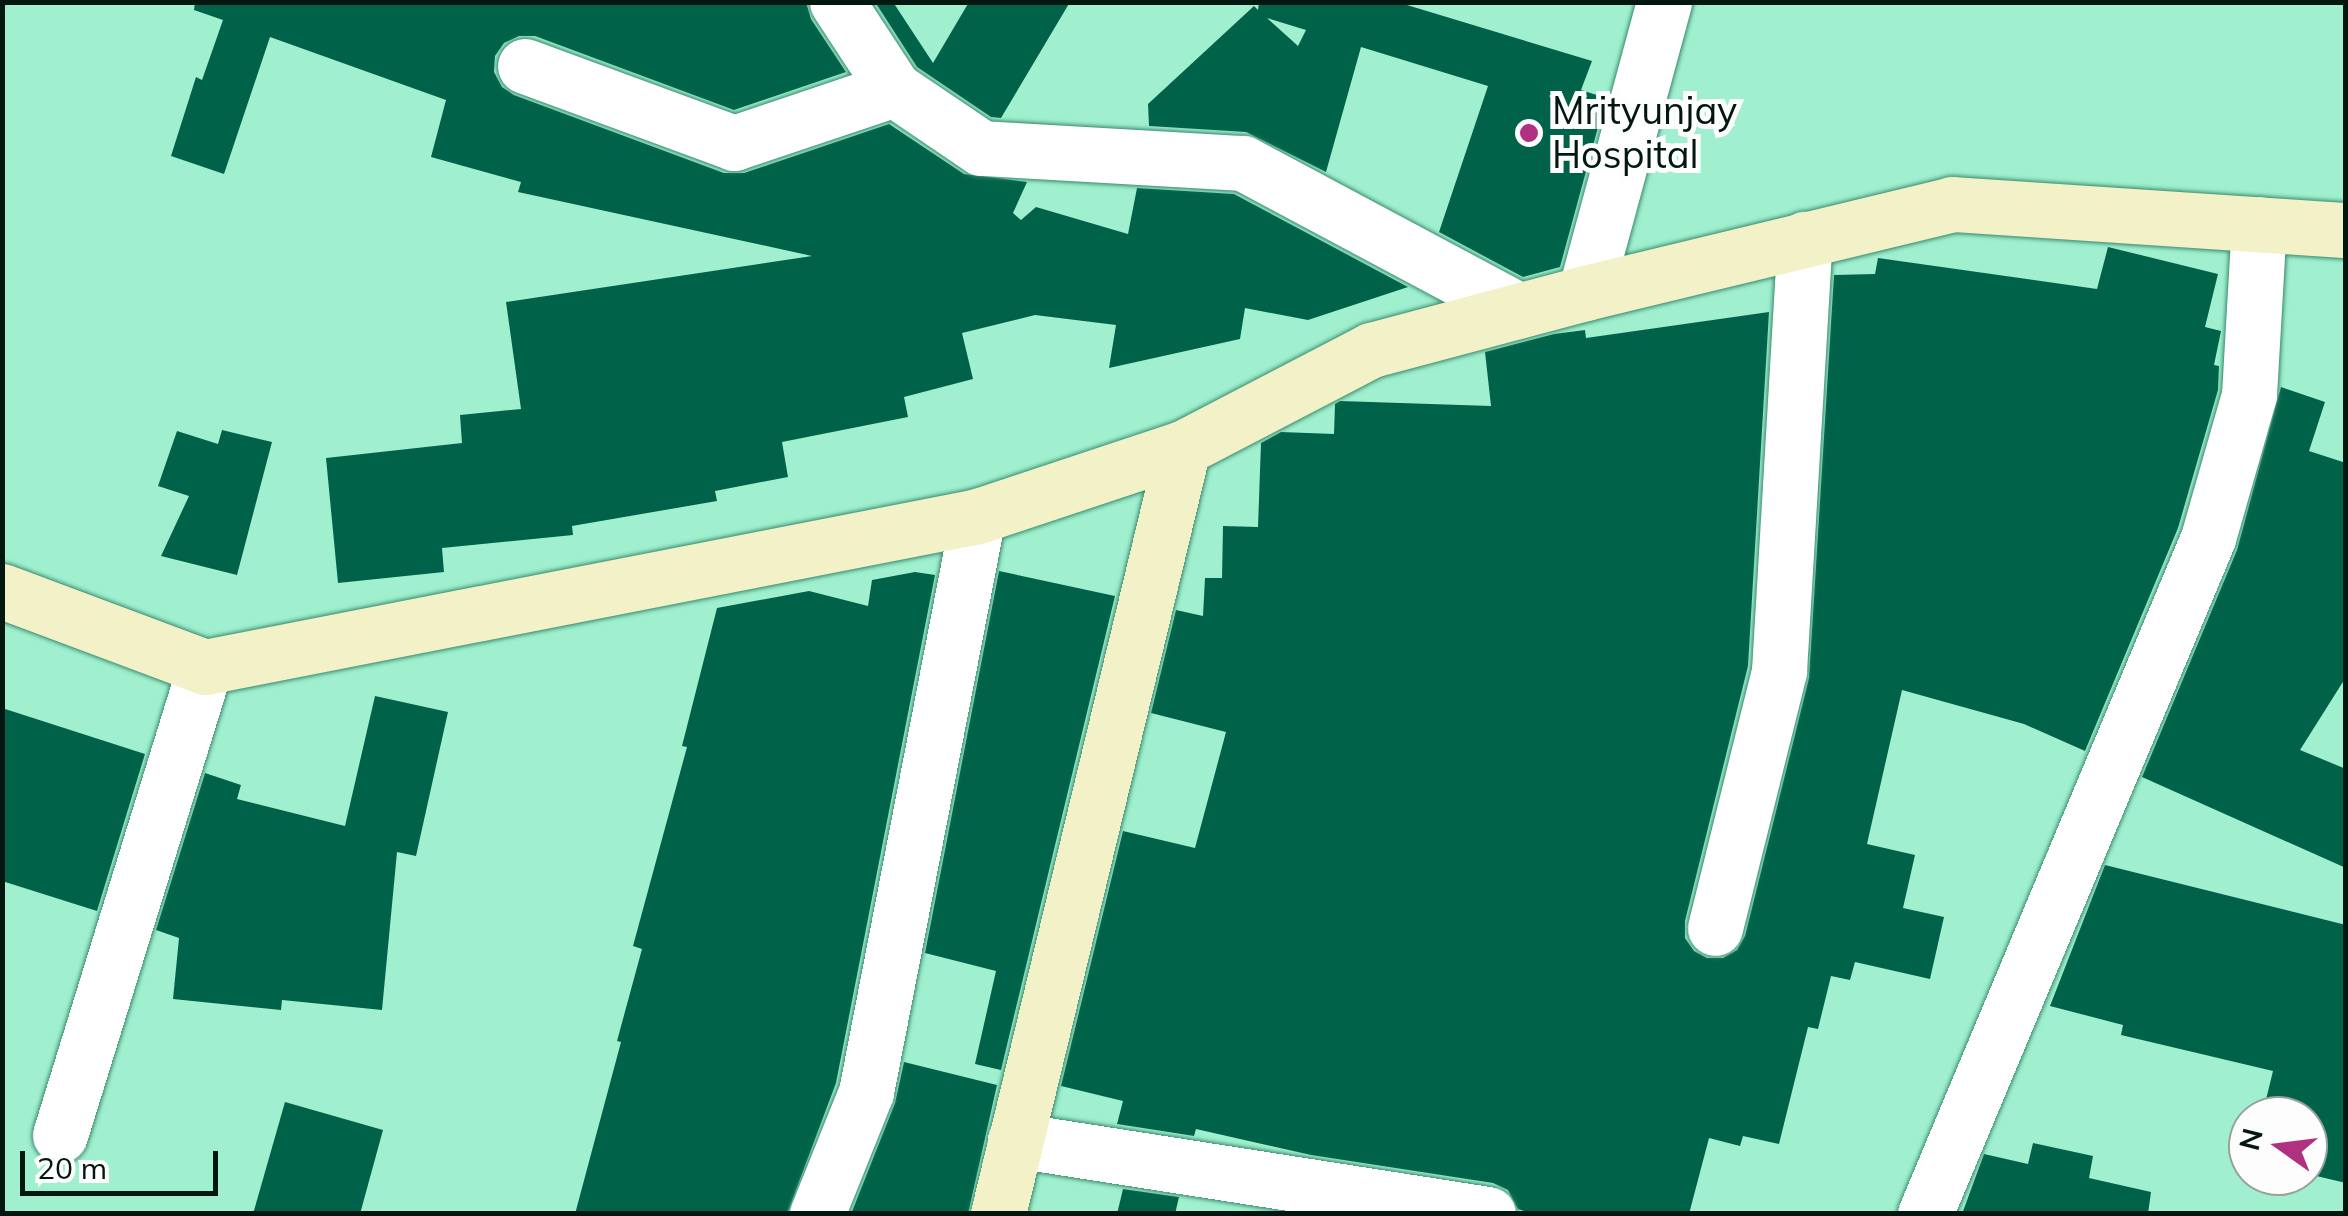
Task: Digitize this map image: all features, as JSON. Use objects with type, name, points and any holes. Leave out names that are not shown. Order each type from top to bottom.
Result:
[{"type":"street","points":[[837,2],[894,88],[981,148],[1243,164],[1518,310]]},
{"type":"street","points":[[1586,292],[1664,2]]},
{"type":"street","points":[[525,66],[734,143],[894,88]]},
{"type":"street","points":[[2,591],[205,667],[978,516],[1184,448],[1372,350],[1586,292],[1952,204],[2346,230]]},
{"type":"street","points":[[1924,1214],[2208,538],[2249,395],[2259,224]]},
{"type":"street","points":[[1715,928],[1779,672],[1805,240]]},
{"type":"street","points":[[998,1214],[1184,448]]},
{"type":"street","points":[[817,1214],[866,1092],[978,516]]},
{"type":"street","points":[[67,1114],[205,667]]},
{"type":"street","points":[[1015,1140],[1488,1214]]},
{"type":"building","points":[[195,2],[806,2],[811,19],[846,72],[734,110],[535,36],[519,36],[504,43],[495,56],[494,72],[502,87],[514,95],[724,173],[744,173],[889,124],[964,174],[1027,182],[1013,213],[1021,220],[1036,207],[1128,234],[1137,188],[1234,194],[1408,287],[1308,320],[1245,308],[1240,339],[1109,368],[1116,325],[1035,315],[962,333],[973,379],[904,397],[908,417],[782,442],[788,477],[715,491],[717,501],[572,526],[573,535],[442,548],[444,572],[338,583],[326,458],[462,443],[460,415],[521,409],[506,302],[812,256],[518,192],[521,182],[431,157],[446,100],[270,37],[224,174],[171,156],[196,77],[202,80],[223,20],[194,10]]},
{"type":"building","points":[[875,2],[893,2],[933,63],[969,2],[1070,2],[1001,118],[991,117],[917,67]]},
{"type":"building","points":[[1259,2],[1397,2],[1592,61],[1581,90],[1606,98],[1560,267],[1523,277],[1439,232],[1488,86],[1361,47],[1326,172],[1246,132],[1149,126],[1148,104],[1254,6],[1258,10]],"holes":[[[1267,18],[1306,30],[1298,46]]]},
{"type":"building","points":[[2108,247],[2218,274],[2205,327],[2221,331],[2214,365],[2219,366],[2218,390],[2178,528],[2085,751],[2024,724],[1902,690],[1867,844],[1915,855],[1903,908],[1944,917],[1930,979],[1855,962],[1850,980],[1831,976],[1818,1029],[1808,1027],[1779,1144],[1743,1136],[1740,1146],[1709,1138],[1689,1214],[1533,1214],[1518,1209],[1508,1190],[1493,1183],[1311,1155],[1196,1129],[1194,1136],[1117,1124],[1123,1101],[1061,1086],[1123,831],[1195,848],[1226,732],[1151,713],[1176,610],[1203,616],[1205,578],[1222,578],[1223,526],[1258,527],[1261,443],[1281,432],[1334,434],[1335,404],[1340,401],[1491,406],[1485,352],[1554,334],[1585,330],[1586,338],[1769,312],[1748,666],[1685,921],[1685,938],[1694,951],[1707,958],[1723,958],[1737,950],[1745,936],[1809,678],[1834,275],[1875,274],[1878,258],[2097,289]]},
{"type":"building","points":[[2281,387],[2325,402],[2309,451],[2346,463],[2346,677],[2300,750],[2346,769],[2346,868],[2142,777],[2237,550]]},
{"type":"building","points":[[222,430],[272,442],[237,575],[161,556],[189,496],[158,486],[177,431],[218,444]]},
{"type":"building","points":[[999,571],[1115,596],[1001,1070],[975,1064],[996,971],[925,953]]},
{"type":"building","points":[[915,572],[935,575],[836,1083],[787,1214],[575,1214],[621,1042],[617,1041],[642,949],[633,946],[687,747],[682,746],[717,608],[809,591],[868,606],[872,580]]},
{"type":"building","points":[[375,696],[448,712],[416,856],[397,852],[382,1010],[282,1000],[281,1010],[173,999],[179,938],[156,930],[205,773],[241,785],[237,799],[345,826]]},
{"type":"building","points":[[2,708],[145,754],[97,911],[2,881]]},
{"type":"building","points":[[2105,865],[2346,925],[2346,1183],[2328,1179],[2328,1096],[2267,1096],[2273,1071],[2121,1035],[2123,1025],[2050,1006]]},
{"type":"building","points":[[904,1062],[997,1085],[968,1214],[851,1214],[895,1103]]},
{"type":"building","points":[[285,1102],[383,1130],[360,1214],[253,1214]]},
{"type":"building","points":[[2033,1143],[2093,1156],[2089,1178],[2151,1192],[2148,1214],[1962,1214],[1984,1154],[2028,1164]]},
{"type":"building","points":[[1123,1189],[1179,1197],[1175,1214],[1117,1214]]},
{"type":"place","name":"Mrityunjay Hospital","points":[[1529,133]]}]
